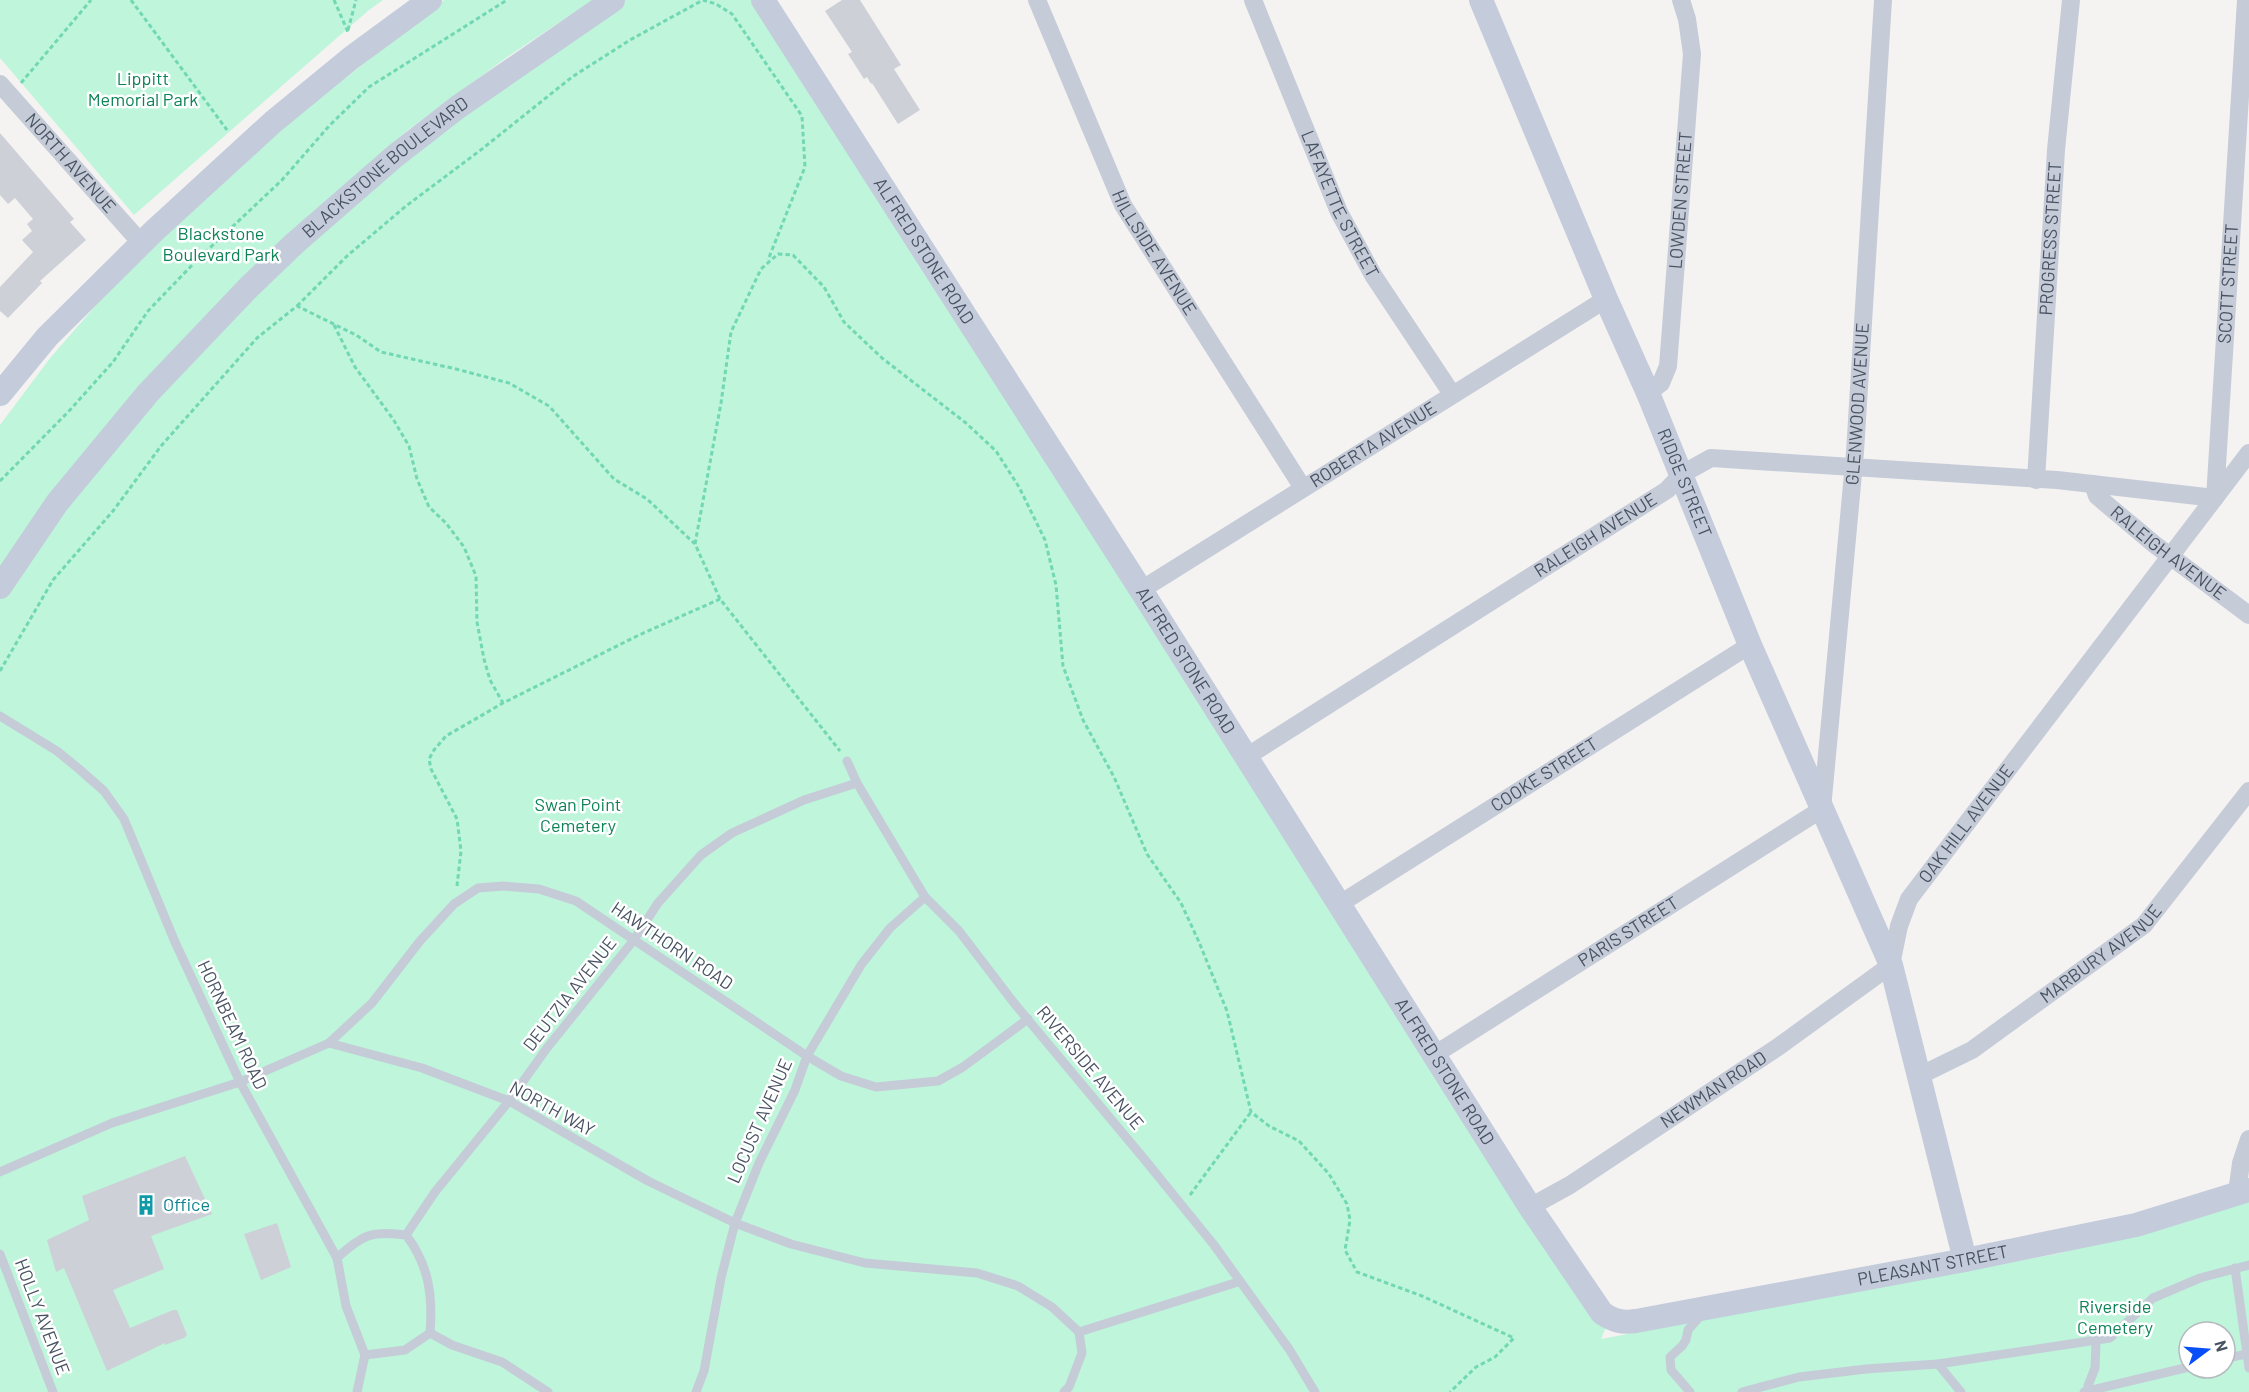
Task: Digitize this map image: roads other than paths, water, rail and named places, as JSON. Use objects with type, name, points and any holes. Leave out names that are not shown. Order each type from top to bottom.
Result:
[{"type":"street","points":[[4,380],[154,231],[273,122],[351,58],[430,0]]},
{"type":"street","name":"BLACKSTONE BOULEVARD","points":[[0,587],[57,503],[148,393],[249,287],[295,243],[449,114],[613,0]]},
{"type":"street","name":"ALFRED STONE ROAD","points":[[763,0],[1141,590],[1530,1207],[1595,1304],[1612,1320]]},
{"type":"street","name":"HILLSIDE AVENUE","points":[[1037,0],[1122,204],[1303,488]]},
{"type":"street","name":"LAFAYETTE STREET","points":[[1253,0],[1339,212],[1373,275],[1452,394]]},
{"type":"street","name":"RIDGE STREET","points":[[1481,0],[1606,300],[1682,474],[1750,645],[1891,965]]},
{"type":"street","name":"LOWDEN STREET","points":[[1648,393],[1661,383],[1668,366],[1692,54],[1688,20],[1681,0]]},
{"type":"street","name":"GLENWOOD AVENUE","points":[[1822,809],[1854,468],[1883,0]]},
{"type":"street","name":"PROGRESS STREET","points":[[2036,480],[2056,150],[2071,0]]},
{"type":"street","name":"SCOTT STREET","points":[[2215,498],[2246,0]]},
{"type":"street","name":"NORTH AVENUE","points":[[5,90],[142,244]]},
{"type":"street","name":"ROBERTA AVENUE","points":[[1141,590],[1606,300]]},
{"type":"street","name":"OAK HILL AVENUE","points":[[1965,1260],[1891,965],[1899,926],[1909,899],[2249,453]]},
{"type":"street","name":"RALEIGH AVENUE","points":[[1246,757],[1667,490],[1682,474],[1711,458],[2093,484],[2215,498]]},
{"type":"street","name":"RALEIGH AVENUE","points":[[2093,484],[2097,496],[2169,556],[2249,615]]},
{"type":"street","name":"COOKE STREET","points":[[1338,905],[1750,645]]},
{"type":"street","name":"MARBURY AVENUE","points":[[1919,1076],[1972,1050],[2144,925],[2249,791]]},
{"type":"street","name":"PARIS STREET","points":[[1434,1055],[1822,809]]},
{"type":"street","name":"NEWMAN ROAD","points":[[1530,1207],[1570,1185],[1778,1047],[1891,965]]},
{"type":"street","points":[[2243,1192],[2241,1163],[2249,1139]]},
{"type":"street","name":"PLEASANT STREET","points":[[1612,1320],[1622,1323],[1636,1321],[1965,1260],[2136,1225],[2243,1192]]},
{"type":"lane","name":"HORNBEAM ROAD","points":[[0,716],[57,750],[104,791],[116,805],[131,834],[175,942],[240,1082],[337,1258],[346,1306],[365,1355]]},
{"type":"lane","name":"RIVERSIDE AVENUE","points":[[847,761],[857,783],[926,897],[959,931],[1028,1019],[1214,1245],[1238,1282],[1288,1349],[1315,1392]]},
{"type":"lane","name":"DEUTZIA AVENUE","points":[[406,1235],[435,1192],[633,941],[658,903],[701,855],[732,833],[804,800],[857,783]]},
{"type":"lane","name":"HAWTHORN ROAD","points":[[329,1043],[372,1003],[420,941],[461,900],[478,888],[503,886],[539,889],[576,901],[807,1056],[842,1076],[876,1087],[938,1081],[963,1067],[1028,1019]]},
{"type":"lane","name":"LOCUST AVENUE","points":[[696,1392],[704,1371],[721,1278],[735,1223],[759,1163],[795,1090],[807,1056],[861,965],[890,928],[926,897]]},
{"type":"lane","points":[[0,1172],[112,1123],[240,1082],[329,1043]]},
{"type":"lane","name":"NORTH WAY","points":[[329,1043],[422,1068],[509,1101],[648,1181],[735,1223],[791,1244],[865,1263],[977,1273],[1018,1286],[1052,1307],[1079,1332]]},
{"type":"lane","points":[[337,1258],[362,1238],[384,1232],[406,1235],[416,1248],[427,1277],[432,1305],[430,1333]]},
{"type":"lane","name":"HOLLY AVENUE","points":[[0,1254],[53,1392]]},
{"type":"lane","points":[[1742,1392],[1800,1377],[1938,1364],[2110,1338],[2153,1298],[2200,1278],[2249,1265]]},
{"type":"lane","points":[[2235,1268],[2249,1368]]},
{"type":"lane","points":[[1064,1392],[1070,1387],[1082,1353],[1079,1332],[1238,1282]]},
{"type":"lane","points":[[1690,1392],[1671,1370],[1670,1357],[1686,1340],[1688,1330],[1707,1308]]},
{"type":"lane","points":[[357,1392],[365,1355],[405,1350],[430,1333]]},
{"type":"lane","points":[[430,1333],[452,1345],[502,1362],[548,1392]]},
{"type":"lane","points":[[2096,1341],[2095,1368],[2087,1392],[2177,1370]]},
{"type":"lane","points":[[1938,1364],[1961,1392]]},
{"type":"place","name":"Office","points":[[146,1205]]},
{"type":"park label","name":"Lippitt Memorial Park","points":[[143,89]]},
{"type":"park label","name":"Blackstone Boulevard Park","points":[[221,244]]},
{"type":"park label","name":"Swan Point Cemetery","points":[[578,815]]},
{"type":"park label","name":"Riverside Cemetery","points":[[2115,1317]]}]
